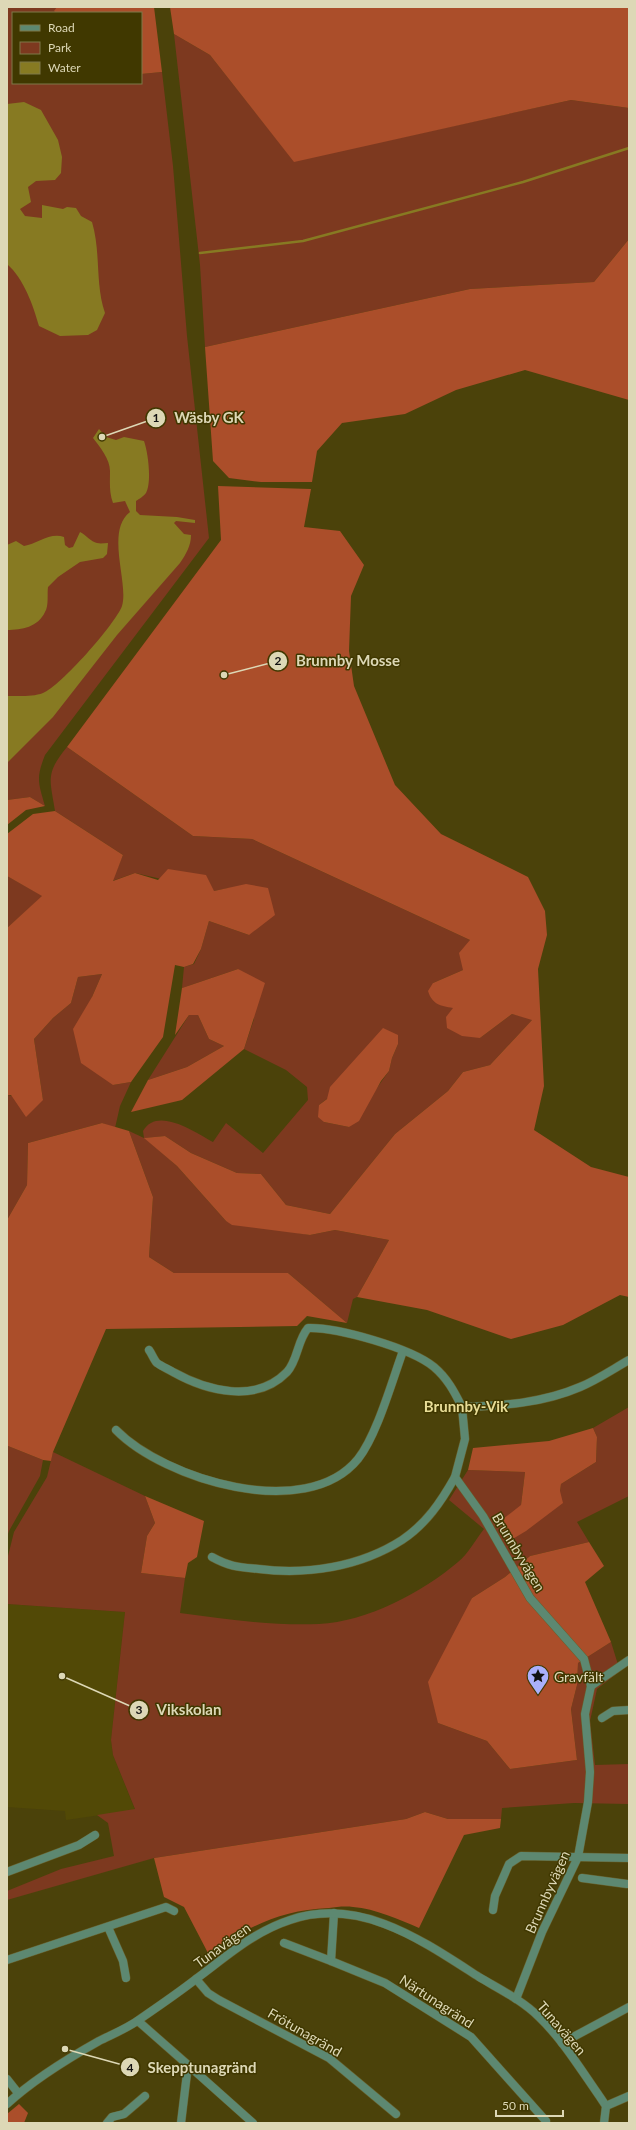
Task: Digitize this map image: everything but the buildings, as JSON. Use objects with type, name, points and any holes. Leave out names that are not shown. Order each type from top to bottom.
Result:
[{"type":"street","points":[[149,1350],[157,1363],[189,1381],[212,1389],[254,1390],[272,1383],[287,1372],[298,1352],[302,1335],[308,1328],[355,1334],[403,1351],[433,1366],[451,1384],[462,1407],[465,1440],[454,1477],[441,1502],[426,1520],[402,1540],[372,1556],[344,1565],[311,1571],[282,1572],[227,1566],[212,1556]]},
{"type":"street","points":[[116,1430],[129,1443],[193,1476],[249,1490],[294,1491],[326,1484],[358,1459],[375,1429],[403,1351]]},
{"type":"street","points":[[462,1407],[535,1402],[580,1387],[629,1360]]},
{"type":"street","name":"Brunnbyvägen","points":[[454,1477],[483,1516],[530,1598],[584,1659],[591,1686],[585,1714],[590,1772],[578,1857],[542,1932],[516,1999]]},
{"type":"street","points":[[591,1686],[629,1660]]},
{"type":"street","points":[[602,1718],[613,1711],[629,1710]]},
{"type":"street","points":[[7,1872],[79,1845],[95,1835]]},
{"type":"street","points":[[493,1910],[495,1896],[509,1864],[521,1856],[629,1858]]},
{"type":"street","points":[[582,1878],[627,1884]]},
{"type":"street","points":[[7,1960],[166,1907],[174,1911]]},
{"type":"street","points":[[331,1960],[334,1913]]},
{"type":"street","name":"Tunavägen","points":[[7,2104],[18,2093],[71,2057],[138,2021],[196,1979],[239,1945],[264,1931],[303,1916],[334,1913],[365,1917],[422,1940],[516,1999],[538,2016],[562,2043],[606,2106]]},
{"type":"street","points":[[108,1927],[123,1961],[126,1978]]},
{"type":"street","name":"Närtunagränd","points":[[284,1943],[331,1960],[385,1983],[471,2037],[546,2121]]},
{"type":"street","name":"Frötunagränd","points":[[196,1979],[208,1993],[219,2000],[329,2058],[396,2114]]},
{"type":"street","points":[[562,2043],[629,2007]]},
{"type":"street","points":[[138,2021],[253,2123]]},
{"type":"street","points":[[181,2123],[188,2065]]},
{"type":"street","points":[[7,2079],[18,2093]]},
{"type":"street","points":[[109,2120],[124,2114],[145,2096]]},
{"type":"street","points":[[604,2123],[606,2106],[629,2096]]},
{"type":"shaded area","points":[[57,7],[154,7],[162,72],[142,74],[142,12],[54,11]]},
{"type":"shaded area","points":[[170,7],[629,7],[629,108],[571,100],[294,162],[210,55],[174,34]]},
{"type":"shaded area","points":[[629,239],[629,400],[525,370],[456,390],[405,414],[342,423],[317,451],[312,482],[261,482],[229,478],[213,461],[205,347],[470,289],[594,282]]},
{"type":"shaded area","points":[[218,486],[311,489],[304,527],[340,531],[364,565],[351,596],[349,651],[354,686],[395,785],[441,834],[528,877],[545,911],[547,935],[538,969],[544,1086],[534,1130],[591,1167],[629,1177],[629,1297],[620,1295],[563,1325],[511,1339],[427,1310],[357,1297],[389,1240],[335,1230],[310,1235],[232,1225],[226,1221],[177,1166],[144,1138],[165,1136],[191,1153],[237,1173],[261,1174],[286,1205],[330,1214],[395,1134],[448,1091],[463,1072],[490,1065],[532,1020],[512,1014],[480,1038],[462,1036],[447,1028],[446,1017],[453,1008],[434,1002],[428,991],[433,983],[463,970],[459,953],[470,940],[252,839],[193,836],[67,747],[221,540]]},
{"type":"shaded area","points":[[30,797],[45,806],[26,810],[7,825],[7,800]]},
{"type":"shaded area","points":[[55,811],[123,855],[113,881],[135,873],[158,880],[168,869],[206,875],[214,891],[246,884],[268,888],[275,915],[249,935],[209,921],[201,949],[193,964],[184,967],[175,965],[163,1037],[131,1082],[113,1085],[81,1063],[73,1029],[92,997],[102,974],[78,977],[71,1003],[53,1018],[34,1039],[43,1100],[26,1117],[11,1095],[7,1095],[7,928],[42,896],[7,876],[7,834],[33,814]]},
{"type":"shaded area","points":[[238,969],[265,983],[244,1049],[182,1100],[131,1112],[148,1080],[187,1067],[224,1046],[209,1039],[198,1015],[189,1015],[175,1035],[182,988]]},
{"type":"shaded area","points":[[383,1028],[398,1035],[398,1044],[392,1058],[389,1071],[381,1081],[359,1121],[349,1127],[324,1122],[318,1117],[319,1105],[327,1099],[330,1087]]},
{"type":"shaded area","points":[[102,1123],[129,1131],[153,1197],[149,1257],[174,1273],[288,1273],[347,1323],[307,1316],[297,1326],[106,1329],[53,1452],[51,1461],[43,1460],[8,1446],[7,1444],[7,1220],[27,1185],[28,1143]]},
{"type":"shaded area","points":[[593,1428],[597,1437],[596,1462],[561,1484],[560,1491],[563,1503],[526,1531],[506,1543],[498,1523],[521,1505],[525,1472],[468,1470],[473,1448],[549,1441]]},
{"type":"shaded area","points":[[145,1496],[204,1521],[197,1557],[188,1563],[185,1578],[141,1573],[147,1536],[155,1523]]},
{"type":"shaded area","points":[[589,1542],[604,1566],[585,1582],[611,1642],[578,1663],[577,1685],[571,1709],[577,1760],[510,1769],[487,1741],[438,1723],[428,1682],[472,1598],[505,1577],[530,1556]]},
{"type":"shaded area","points":[[7,1604],[125,1612],[111,1740],[113,1755],[135,1810],[66,1820],[65,1811],[7,1807]]},
{"type":"shaded area","points":[[425,1812],[448,1819],[501,1819],[500,1828],[464,1835],[419,1928],[387,1915],[362,1908],[344,1907],[311,1909],[280,1916],[265,1922],[237,1935],[208,1953],[184,1907],[164,1897],[154,1858],[406,1819]]},
{"type":"shaded area","points":[[19,2104],[28,2113],[24,2123],[7,2123],[7,2114]]},
{"type":"green space","points":[[7,7],[146,7],[142,12],[12,12],[12,84],[142,84],[142,74],[162,72],[173,166],[187,336],[209,538],[45,755],[40,769],[39,780],[45,806],[30,797],[7,800]]},
{"type":"green space","points":[[174,34],[210,55],[294,161],[571,100],[629,108],[629,239],[594,282],[470,289],[205,347],[200,265]]},
{"type":"green space","points":[[67,747],[193,836],[252,839],[470,940],[463,970],[433,983],[480,1038],[512,1014],[533,1019],[490,1065],[463,1072],[448,1091],[395,1134],[330,1214],[286,1205],[261,1174],[237,1173],[191,1153],[165,1136],[145,1138],[177,1166],[226,1221],[310,1235],[335,1230],[389,1240],[357,1297],[353,1299],[347,1323],[288,1273],[174,1273],[149,1257],[153,1197],[129,1131],[144,1138],[143,1131],[149,1124],[157,1121],[167,1121],[187,1128],[213,1142],[226,1123],[263,1153],[308,1100],[307,1087],[286,1070],[244,1049],[254,1019],[238,969],[182,988],[184,967],[194,964],[201,949],[209,921],[249,935],[229,888],[214,891],[135,873],[112,881],[123,855],[55,811],[51,777],[55,764]],"holes":[[[398,1044],[392,1058],[389,1071],[349,1127],[324,1122],[319,1105]]]},
{"type":"green space","points":[[7,876],[43,896],[7,928]]},
{"type":"green space","points":[[102,974],[92,997],[113,1085],[131,1082],[120,1106],[115,1128],[102,1123],[28,1143],[27,1185],[7,1220],[7,1095],[43,1100],[34,1039],[53,1018],[71,1003],[78,977]]},
{"type":"green space","points":[[189,1015],[198,1015],[209,1039],[224,1046],[187,1067],[148,1080]]},
{"type":"green space","points":[[629,1407],[629,1496],[577,1522],[589,1542],[530,1556],[505,1577],[472,1598],[438,1723],[487,1741],[510,1769],[577,1760],[571,1709],[577,1685],[578,1663],[611,1642],[620,1671],[597,1689],[590,1721],[595,1765],[629,1764],[629,1804],[574,1803],[502,1808],[501,1819],[448,1819],[425,1812],[406,1819],[154,1858],[7,1900],[7,1891],[61,1869],[114,1856],[108,1823],[97,1815],[135,1809],[113,1755],[111,1740],[125,1612],[7,1604],[7,1560],[14,1532],[47,1477],[53,1452],[145,1496],[155,1523],[147,1536],[141,1573],[185,1578],[180,1613],[266,1623],[319,1624],[356,1618],[393,1604],[428,1584],[462,1559],[484,1529],[449,1500],[468,1470],[525,1472],[521,1505],[560,1491],[561,1484],[596,1462],[597,1437],[593,1428]]},
{"type":"green space","points":[[7,1444],[8,1446],[43,1460],[40,1476],[7,1537]]},
{"type":"water","points":[[24,102],[41,110],[58,140],[62,157],[61,173],[55,180],[36,181],[28,187],[31,202],[20,209],[25,216],[42,218],[42,205],[63,209],[67,207],[76,208],[81,216],[92,222],[95,233],[100,291],[105,313],[97,330],[88,335],[60,336],[39,326],[31,301],[23,285],[7,264],[7,104]]},
{"type":"water","points":[[99,429],[106,437],[116,440],[124,437],[144,441],[148,459],[149,482],[146,493],[136,501],[136,511],[140,515],[177,517],[195,520],[195,523],[176,521],[174,523],[184,534],[191,535],[190,543],[180,563],[117,635],[53,717],[7,763],[7,696],[35,695],[43,693],[51,688],[87,654],[110,626],[122,606],[123,584],[119,558],[119,531],[123,521],[130,512],[125,501],[113,503],[110,491],[110,467],[104,453],[93,438]]},
{"type":"water","points":[[80,532],[95,542],[108,543],[107,554],[103,558],[80,562],[58,577],[48,587],[46,609],[38,621],[29,627],[7,630],[7,545],[16,541],[24,546],[49,537],[59,536],[64,537],[65,545],[69,548],[73,547]]},
{"type":"waterway","points":[[200,253],[303,241],[523,182],[629,148]]},
{"type":"place","name":"Wäsby GK","points":[[102,437]]},
{"type":"place","name":"Brunnby Mosse","points":[[224,675]]},
{"type":"place","name":"Vikskolan","points":[[62,1676]]},
{"type":"place","name":"Gravfält","points":[[538,1696]]},
{"type":"place","name":"Skepptunagränd","points":[[65,2049]]},
{"type":"district","name":"Brunnby-Vik","points":[[466,1406]]}]
